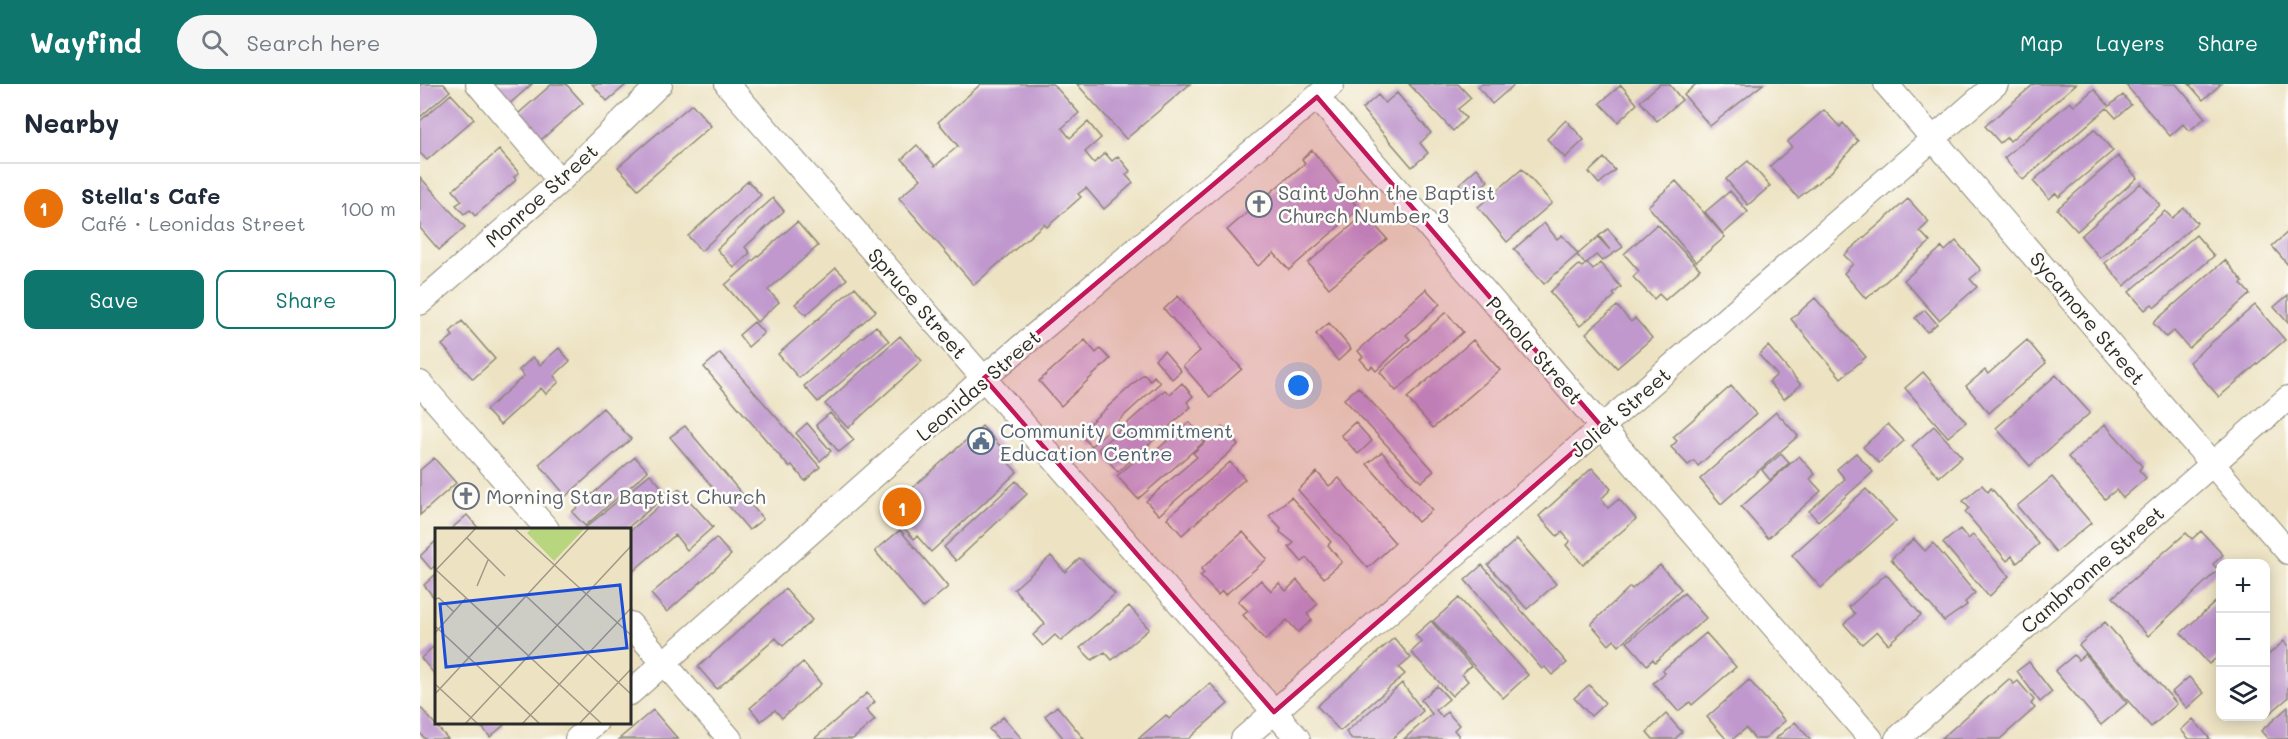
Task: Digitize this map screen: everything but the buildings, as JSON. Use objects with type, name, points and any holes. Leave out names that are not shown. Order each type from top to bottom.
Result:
[{"type":"street","points":[[478,84],[560,181]]},
{"type":"street","name":"Monroe Street","points":[[420,303],[560,181],[660,84]]},
{"type":"street","name":"Spruce Street","points":[[728,84],[1298,739]]},
{"type":"street","name":"Sycamore Street","points":[[1886,84],[1935,138],[2288,552]]},
{"type":"street","name":"Joliet Street","points":[[1243,739],[1996,84]]},
{"type":"street","name":"Leonidas Street","points":[[632,691],[984,378],[1324,91]]},
{"type":"street","name":"Panola Street","points":[[1324,91],[1602,427],[1871,739]]},
{"type":"street","points":[[420,382],[546,528]]},
{"type":"street","name":"Cambronne Street","points":[[1897,739],[2288,398]]},
{"type":"street","points":[[632,626],[730,739]]},
{"type":"street","points":[[577,739],[595,724]]},
{"type":"highlighted area","points":[[1317,97],[1602,427],[1274,712],[984,378]]},
{"type":"place","name":"Saint John the Baptist Church Number 3","points":[[1259,204]]},
{"type":"place","name":"Community Commitment Education Centre","points":[[981,441]]},
{"type":"place","name":"Morning Star Baptist Church","points":[[466,496]]},
{"type":"place","name":"Stella's Cafe","points":[[902,507]]}]
